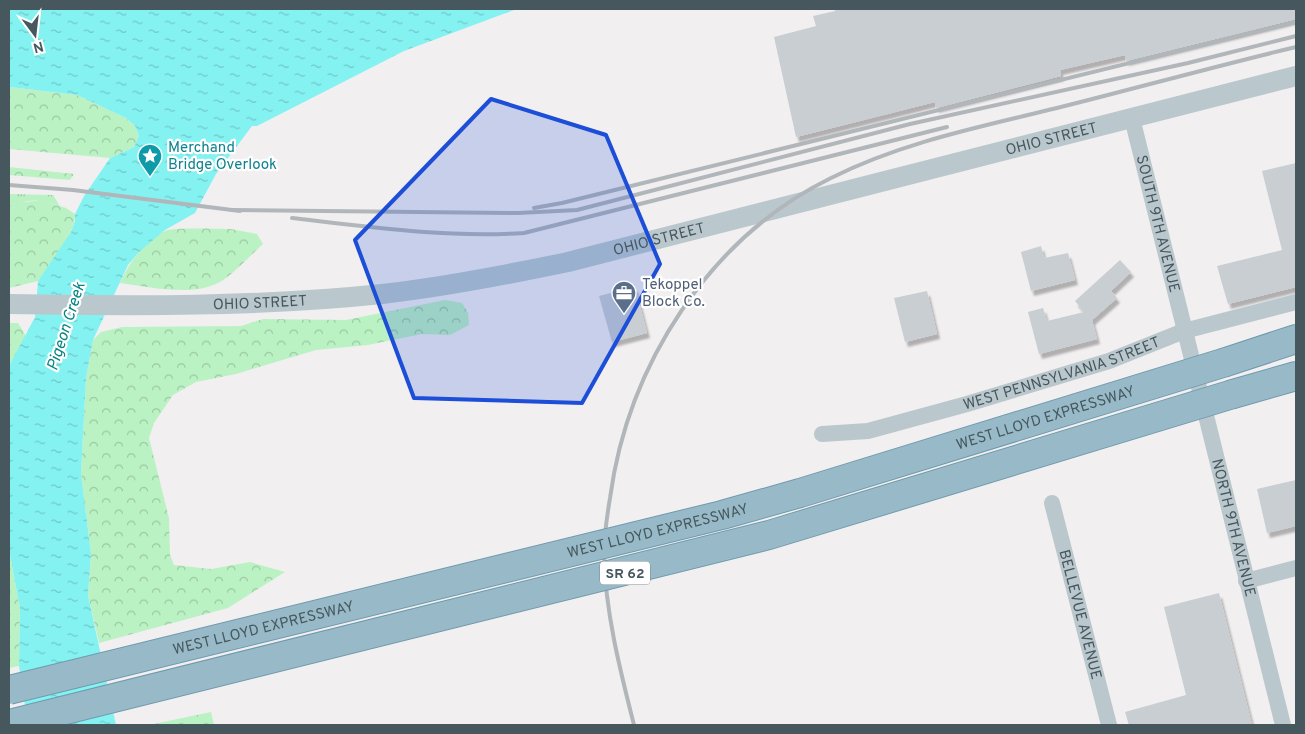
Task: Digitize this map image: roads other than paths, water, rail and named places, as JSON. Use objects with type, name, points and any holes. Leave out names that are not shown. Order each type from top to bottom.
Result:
[{"type":"highway","name":"WEST LLOYD EXPRESSWAY","points":[[9,690],[722,514],[800,493],[1296,339]]},
{"type":"highway","name":"SR 62","points":[[9,724],[708,552],[843,514],[1296,376]]},
{"type":"street","name":"OHIO STREET","points":[[9,304],[170,306],[336,298],[474,282],[568,262],[1296,76]]},
{"type":"street","name":"SOUTH 9TH AVENUE","points":[[1132,118],[1184,331]]},
{"type":"street","name":"WEST PENNSYLVANIA STREET","points":[[822,434],[868,431],[968,404],[1109,362],[1184,331],[1296,302]]},
{"type":"street","name":"NORTH 9TH AVENUE","points":[[1184,331],[1218,460],[1283,725]]},
{"type":"street","name":"BELLEVUE AVENUE","points":[[1052,503],[1108,725]]},
{"type":"street","points":[[1246,580],[1296,568]]},
{"type":"water","name":"Pigeon Creek","points":[[9,9],[517,9],[404,51],[257,126],[252,126],[216,174],[195,213],[165,230],[139,252],[128,265],[93,340],[86,378],[81,474],[91,554],[88,595],[116,725],[31,725],[24,701],[19,666],[20,608],[9,550],[9,366],[35,317],[38,281],[71,232],[75,221],[75,214],[84,196],[110,158],[134,147],[139,136],[135,126],[126,118],[77,95],[9,87]]},
{"type":"railway","points":[[534,208],[562,203],[1296,22]]},
{"type":"railway","points":[[232,210],[518,213],[577,210],[910,124],[1188,63],[1296,36]]},
{"type":"railway","points":[[634,725],[619,662],[607,597],[604,547],[610,498],[620,449],[635,400],[656,354],[682,311],[712,271],[748,235],[787,204],[831,178],[858,165],[914,145],[971,129],[1296,47]]},
{"type":"railway","points":[[292,218],[437,233],[524,233],[947,127]]},
{"type":"railway","points":[[9,185],[73,190],[240,211]]},
{"type":"place","name":"Merchand Bridge Overlook","points":[[150,177]]},
{"type":"place","name":"Tekoppel Block Co.","points":[[624,314]]}]
